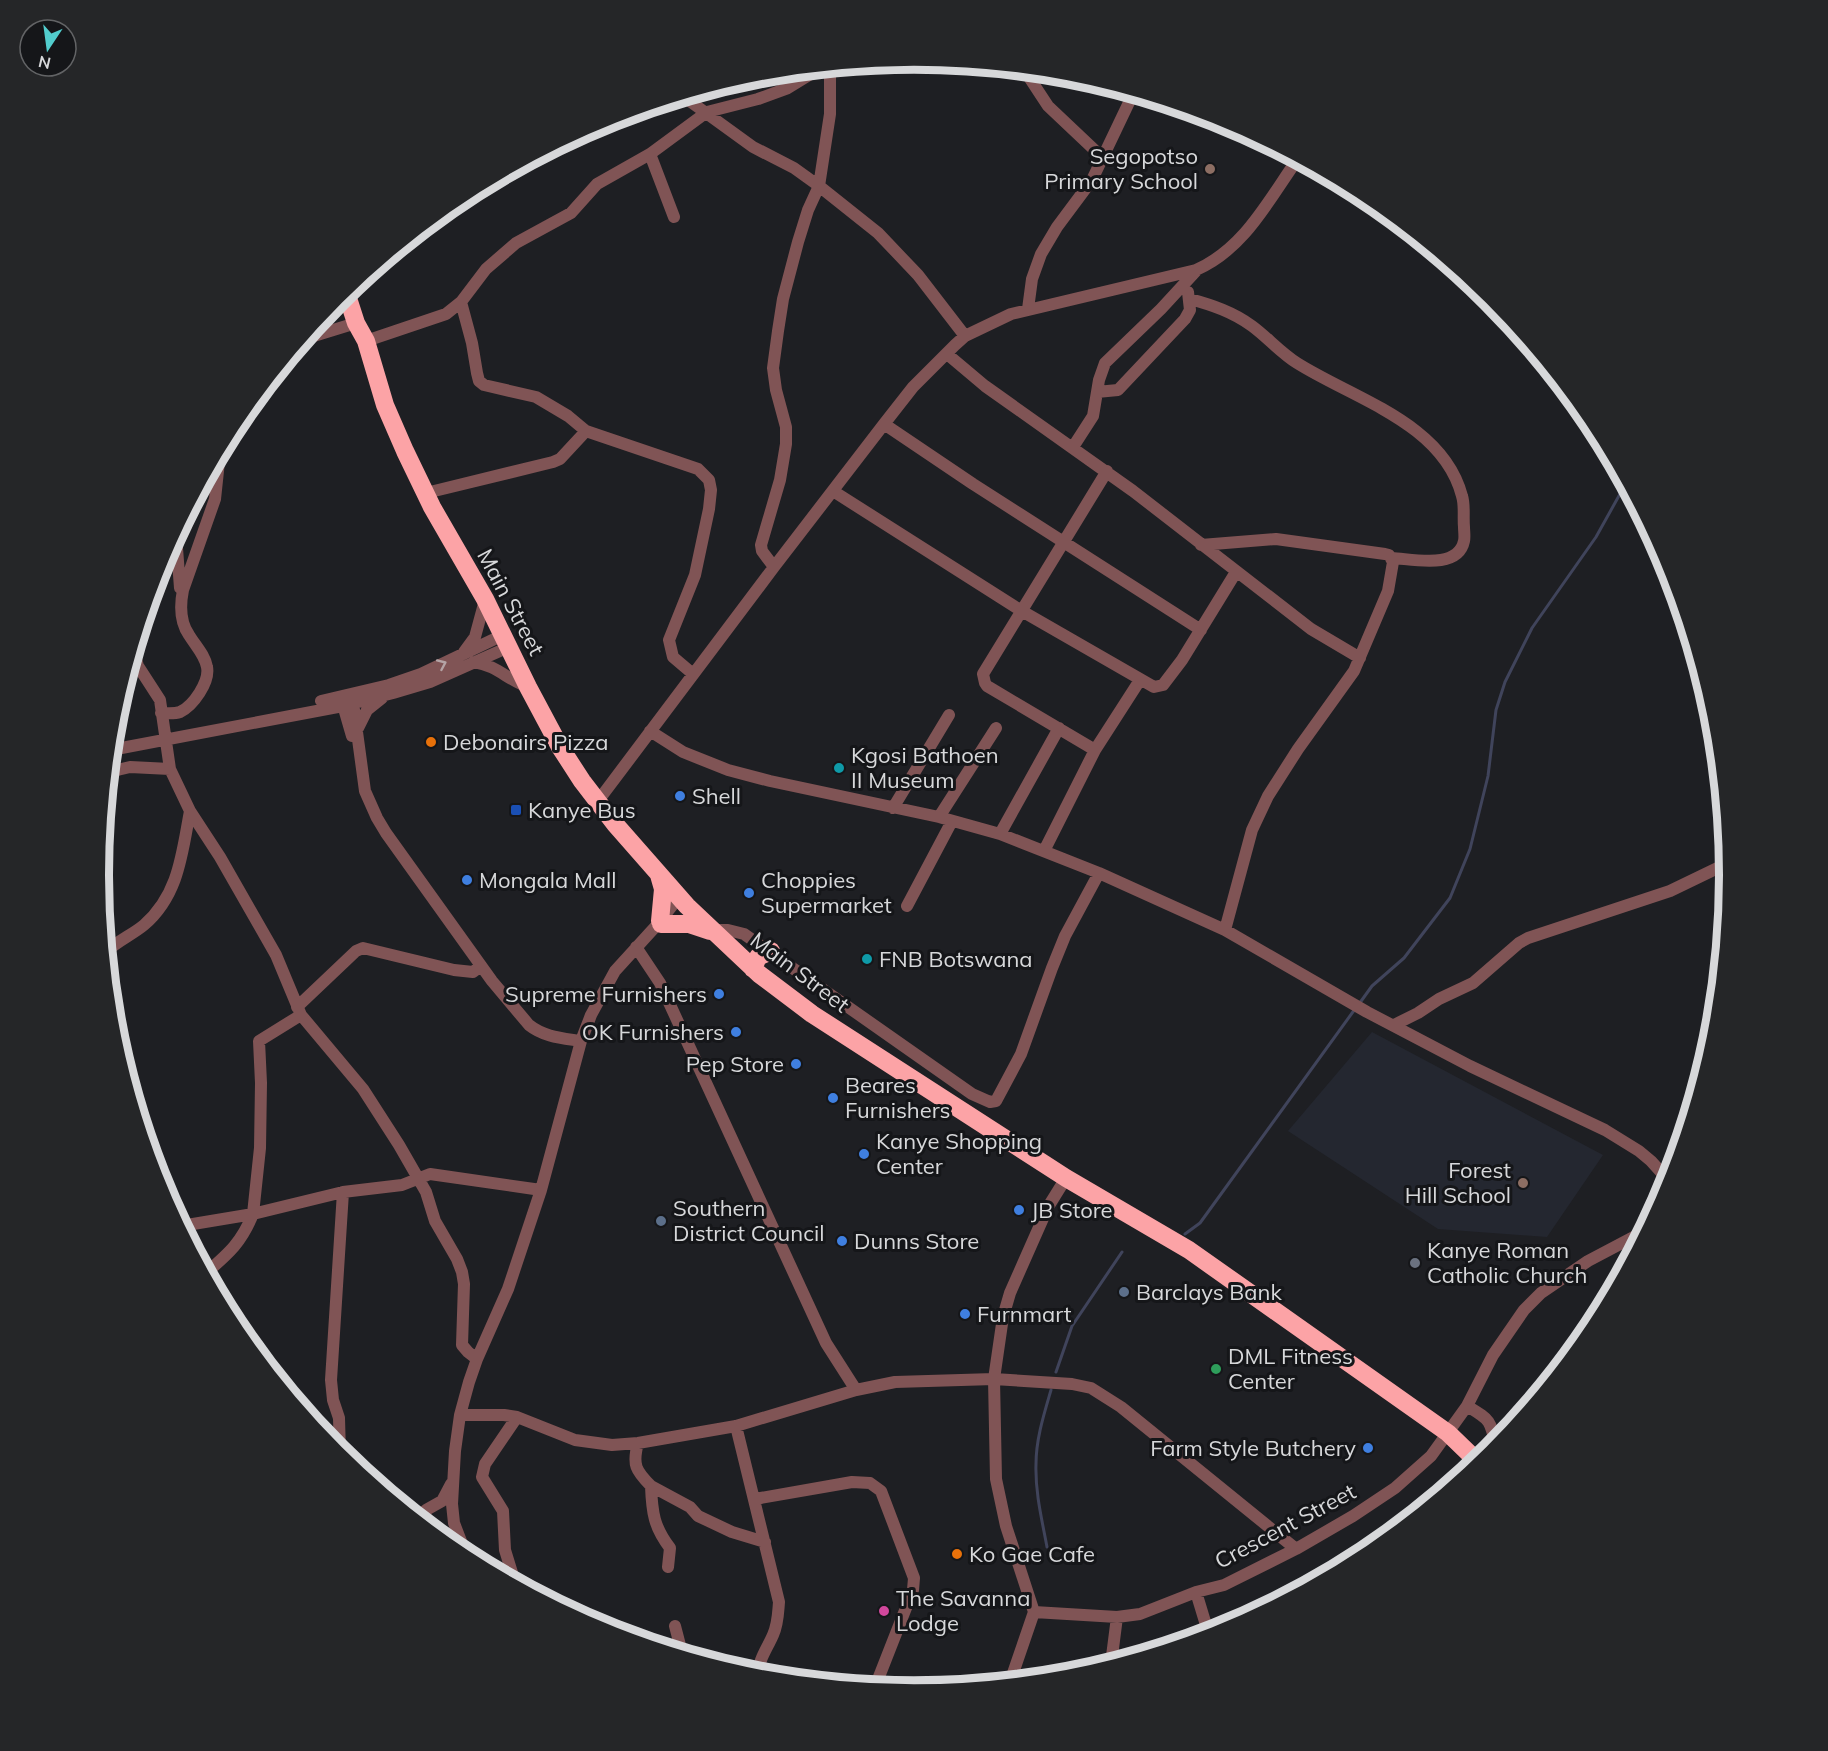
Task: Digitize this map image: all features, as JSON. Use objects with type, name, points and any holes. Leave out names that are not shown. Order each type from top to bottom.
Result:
[{"type":"highway","name":"Main Street","points":[[349,302],[366,341],[385,405],[426,493],[485,599],[560,747],[615,824],[683,901],[753,969],[812,1014],[1066,1178],[1188,1250],[1448,1433],[1472,1456]]},
{"type":"highway","points":[[659,874],[663,889],[659,924],[694,925],[715,933]]},
{"type":"highway","points":[[753,969],[758,957],[771,951]]},
{"type":"street","points":[[774,567],[762,551],[761,545],[780,480],[786,444],[786,428],[773,368],[783,299],[808,210],[819,186],[830,114],[830,75]]},
{"type":"street","points":[[366,341],[446,314],[461,302],[486,269],[516,243],[571,213],[597,184],[650,154],[706,112],[758,99],[788,88],[805,78]]},
{"type":"street","points":[[1029,79],[1048,106],[1103,158]]},
{"type":"street","points":[[1028,309],[1032,279],[1041,254],[1057,227],[1092,180],[1130,100]]},
{"type":"street","points":[[692,102],[753,147],[794,168],[878,234],[905,260],[965,336]]},
{"type":"street","points":[[650,154],[674,216]]},
{"type":"street","points":[[598,801],[913,387],[965,336],[1011,314],[1197,270],[1215,261],[1241,240],[1293,166]]},
{"type":"street","points":[[1073,447],[1093,416],[1105,363],[1197,270]]},
{"type":"street","points":[[1097,392],[1119,390],[1185,319],[1190,310],[1190,299],[1185,282]]},
{"type":"street","points":[[1190,299],[1221,308],[1250,324],[1296,363],[1340,385],[1405,423],[1433,445],[1454,473],[1463,497],[1464,541],[1457,555],[1445,560],[1392,558],[1385,554],[1276,539],[1202,545]]},
{"type":"street","points":[[461,302],[479,381],[490,387],[536,397],[568,416],[586,431],[698,469],[709,480],[711,490],[709,509],[695,575],[669,640],[673,657],[693,674]]},
{"type":"street","points":[[319,334],[356,322]]},
{"type":"street","points":[[946,354],[985,386],[1107,471],[1311,629],[1359,658]]},
{"type":"street","points":[[884,424],[1201,630]]},
{"type":"street","points":[[426,493],[554,462],[560,459],[586,431]]},
{"type":"street","points":[[1095,750],[985,683],[984,669],[1107,471]]},
{"type":"street","points":[[161,713],[177,713],[194,701],[204,684],[207,672],[203,657],[189,636],[181,605],[183,590],[215,499],[218,472]]},
{"type":"street","points":[[832,491],[1020,610],[1154,687],[1163,685],[1182,660],[1236,572]]},
{"type":"street","points":[[177,551],[180,588],[183,590]]},
{"type":"street","points":[[1225,930],[1252,830],[1268,796],[1298,749],[1332,699],[1350,678],[1388,591],[1393,570],[1392,558]]},
{"type":"street","points":[[461,655],[475,637],[485,599]]},
{"type":"street","points":[[119,748],[309,711],[347,700],[420,674],[461,655],[506,641]]},
{"type":"street","points":[[204,732],[286,709],[385,695],[430,682],[474,662],[506,641]]},
{"type":"street","points":[[474,662],[495,667],[515,682],[528,687]]},
{"type":"street","points":[[137,663],[160,700],[170,769],[190,811],[220,857],[276,955],[299,1011],[363,1089],[426,1192],[435,1221],[462,1272],[464,1284],[462,1345],[477,1359]]},
{"type":"street","points":[[1044,851],[1095,750],[1140,680]]},
{"type":"street","points":[[354,727],[367,710],[385,695]]},
{"type":"street","points":[[347,700],[360,756],[365,791],[377,818],[481,966],[511,1004],[536,1031],[553,1037],[581,1041]]},
{"type":"street","points":[[309,711],[332,713],[354,727]]},
{"type":"street","points":[[893,808],[949,715]]},
{"type":"street","points":[[939,817],[996,728]]},
{"type":"street","points":[[1000,834],[1059,728]]},
{"type":"street","points":[[650,731],[683,752],[728,770],[939,817],[1000,834],[1099,873],[1225,930],[1367,1012],[1470,1066],[1605,1130],[1639,1151],[1662,1173]]},
{"type":"street","points":[[116,770],[130,767],[170,769]]},
{"type":"street","points":[[113,947],[145,924],[173,887],[179,871],[190,811]]},
{"type":"street","points":[[907,906],[952,821]]},
{"type":"street","points":[[1394,1025],[1473,982],[1528,938],[1670,891],[1719,867]]},
{"type":"street","points":[[715,933],[728,930],[744,934],[972,1094],[990,1102],[996,1101],[1021,1054],[1056,957],[1099,873]]},
{"type":"street","points":[[461,1540],[454,1523],[452,1504],[460,1415],[477,1359],[508,1289],[541,1190],[581,1041],[604,989],[615,971],[659,924],[676,916],[683,901]]},
{"type":"street","points":[[636,947],[660,983],[826,1343],[856,1390]]},
{"type":"street","points":[[212,1268],[236,1247],[253,1214],[260,1148],[259,1041],[299,1011],[356,951],[363,948],[454,970],[473,972],[481,966]]},
{"type":"street","points":[[189,1225],[253,1214],[343,1192],[386,1188],[434,1174],[541,1190]]},
{"type":"street","points":[[1013,1675],[1034,1612],[1006,1526],[996,1479],[994,1379],[1003,1317],[1010,1293],[1048,1207],[1066,1178]]},
{"type":"street","points":[[340,1439],[339,1418],[333,1400],[331,1380],[343,1192]]},
{"type":"street","name":"Crescent Street","points":[[1034,1612],[1117,1617],[1140,1614],[1196,1592],[1224,1585],[1296,1549],[1353,1516],[1395,1488],[1431,1456],[1467,1406],[1493,1354],[1524,1310],[1541,1293],[1588,1261],[1633,1237]]},
{"type":"street","points":[[460,1415],[517,1417],[575,1440],[612,1445],[638,1443],[736,1426],[856,1390],[895,1382],[994,1379],[1072,1384],[1091,1388],[1121,1407],[1296,1549]]},
{"type":"street","points":[[1467,1406],[1485,1416],[1492,1425],[1494,1433]]},
{"type":"street","points":[[512,1574],[505,1550],[503,1511],[482,1477],[485,1464],[517,1417]]},
{"type":"street","points":[[736,1426],[778,1602],[778,1620],[773,1636],[764,1650],[760,1666]]},
{"type":"street","points":[[638,1443],[634,1459],[639,1474],[651,1486],[690,1507],[698,1516],[732,1532],[765,1542]]},
{"type":"street","points":[[425,1515],[426,1509],[442,1501],[453,1480]]},
{"type":"street","points":[[755,1499],[852,1482],[870,1483],[880,1491],[910,1566],[914,1590],[879,1679]]},
{"type":"street","points":[[651,1486],[652,1506],[658,1533],[670,1548],[668,1567]]},
{"type":"street","points":[[1196,1592],[1206,1625]]},
{"type":"street","points":[[1112,1655],[1117,1617]]},
{"type":"street","points":[[675,1626],[680,1645]]},
{"type":"shaded area","points":[[1372,1032],[1603,1155],[1547,1237],[1438,1229],[1288,1131]]},
{"type":"waterway","points":[[1359,1004],[1372,986],[1404,958],[1450,898],[1470,849],[1488,776],[1496,710],[1505,682],[1532,628],[1596,537],[1621,492]]},
{"type":"waterway","points":[[1185,1234],[1200,1223],[1355,1009]]},
{"type":"waterway","points":[[1056,1372],[1072,1326],[1122,1252]]},
{"type":"waterway","points":[[1047,1547],[1038,1495],[1036,1455],[1051,1390]]},
{"type":"place","name":"Segopotso Primary School","points":[[1210,169]]},
{"type":"place","name":"Debonairs Pizza","points":[[431,742]]},
{"type":"place","name":"Kgosi Bathoen II Museum","points":[[839,768]]},
{"type":"place","name":"Shell","points":[[680,796]]},
{"type":"place","name":"Kanye Bus","points":[[516,810]]},
{"type":"place","name":"Mongala Mall","points":[[467,880]]},
{"type":"place","name":"Choppies Supermarket","points":[[749,893]]},
{"type":"place","name":"FNB Botswana","points":[[867,959]]},
{"type":"place","name":"Supreme Furnishers","points":[[719,994]]},
{"type":"place","name":"OK Furnishers","points":[[736,1032]]},
{"type":"place","name":"Pep Store","points":[[796,1064]]},
{"type":"place","name":"Beares Furnishers","points":[[833,1098]]},
{"type":"place","name":"Kanye Shopping Center","points":[[864,1154]]},
{"type":"place","name":"Forest Hill School","points":[[1523,1183]]},
{"type":"place","name":"JB Store","points":[[1019,1210]]},
{"type":"place","name":"Southern District Council","points":[[661,1221]]},
{"type":"place","name":"Dunns Store","points":[[842,1241]]},
{"type":"place","name":"Kanye Roman Catholic Church","points":[[1415,1263]]},
{"type":"place","name":"Barclays Bank","points":[[1124,1292]]},
{"type":"place","name":"Furnmart","points":[[965,1314]]},
{"type":"place","name":"DML Fitness Center","points":[[1216,1369]]},
{"type":"place","name":"Farm Style Butchery","points":[[1368,1448]]},
{"type":"place","name":"Ko Gae Cafe","points":[[957,1554]]},
{"type":"place","name":"The Savanna Lodge","points":[[884,1611]]}]
